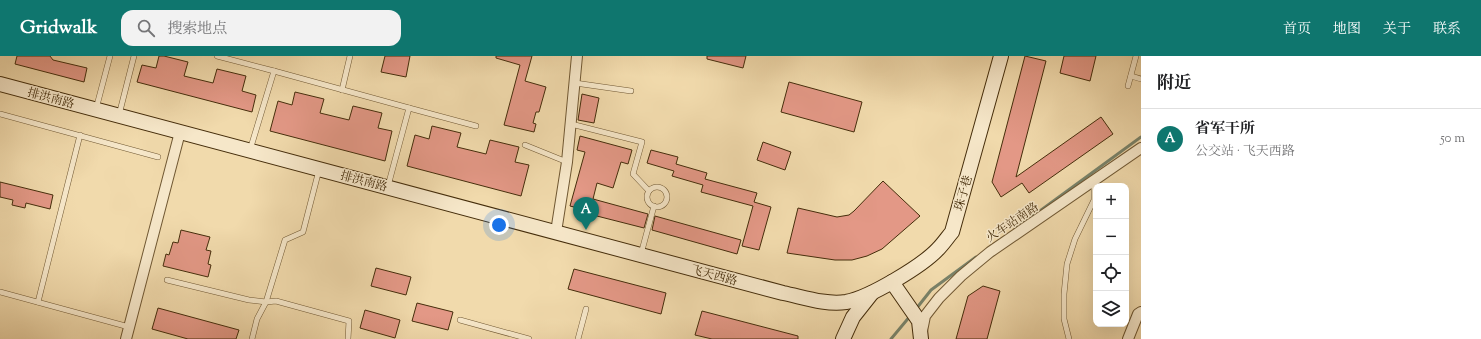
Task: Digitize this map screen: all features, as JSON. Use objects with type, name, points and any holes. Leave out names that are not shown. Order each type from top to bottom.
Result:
[{"type":"street","points":[[556,232],[567,162],[577,56]]},
{"type":"street","name":"珠子巷","points":[[872,293],[892,282],[938,250],[952,232],[1001,56]]},
{"type":"street","name":"排洪南路","points":[[0,84],[556,232]]},
{"type":"street","points":[[126,339],[180,132]]},
{"type":"street","name":"火车站南路","points":[[921,338],[925,316],[939,298],[961,276],[990,252],[1141,148]]},
{"type":"street","name":"飞天西路","points":[[556,232],[783,293],[829,303],[847,302],[872,293]]},
{"type":"street","points":[[892,282],[919,320],[921,338]]},
{"type":"street","points":[[843,339],[853,317],[872,293]]},
{"type":"street","points":[[1128,339],[1138,314],[1141,312]]},
{"type":"lane","points":[[96,110],[110,56]]},
{"type":"lane","points":[[119,116],[134,56]]},
{"type":"lane","points":[[217,56],[476,126]]},
{"type":"lane","points":[[342,90],[350,56]]},
{"type":"lane","points":[[1128,86],[1136,56]]},
{"type":"lane","points":[[250,151],[274,71]]},
{"type":"lane","points":[[1131,76],[1141,79]]},
{"type":"lane","points":[[575,83],[631,91]]},
{"type":"lane","points":[[387,188],[409,108]]},
{"type":"lane","points":[[0,114],[158,157]]},
{"type":"lane","points":[[571,124],[642,142],[633,174],[649,191]]},
{"type":"lane","points":[[38,302],[80,136]]},
{"type":"lane","points":[[525,145],[567,162]]},
{"type":"lane","points":[[252,339],[257,319],[266,302],[285,240],[303,232],[320,169]]},
{"type":"lane","points":[[1069,339],[1064,318],[1064,294],[1067,264],[1074,239],[1094,200],[1094,181]]},
{"type":"lane","points":[[656,187],[665,192],[666,200],[661,206],[654,206],[648,202],[647,198],[649,191],[656,187]]},
{"type":"lane","points":[[641,255],[654,206]]},
{"type":"lane","points":[[167,280],[249,300],[266,302],[276,301],[349,321],[348,339]]},
{"type":"lane","points":[[0,292],[129,328]]},
{"type":"lane","points":[[578,339],[586,309]]},
{"type":"lane","points":[[460,320],[529,339]]},
{"type":"building","points":[[17,56],[50,56],[53,60],[87,68],[84,82],[15,64]]},
{"type":"building","points":[[159,56],[188,62],[184,76],[213,83],[217,69],[246,76],[242,91],[256,95],[252,112],[137,82],[142,65],[156,68]]},
{"type":"building","points":[[385,56],[410,56],[406,77],[381,72]]},
{"type":"building","points":[[496,56],[532,56],[525,81],[546,87],[539,112],[536,112],[533,123],[536,124],[534,132],[504,125],[520,65],[496,58]]},
{"type":"building","points":[[707,56],[746,56],[743,68],[707,59]]},
{"type":"building","points":[[1025,56],[1046,61],[1016,177],[1101,117],[1113,134],[1029,193],[1022,183],[1001,197],[992,182]]},
{"type":"building","points":[[1064,56],[1096,56],[1090,81],[1060,73]]},
{"type":"building","points":[[789,82],[862,102],[854,132],[781,112]]},
{"type":"building","points":[[295,92],[324,99],[320,113],[349,120],[353,106],[382,113],[378,128],[392,131],[385,161],[270,131],[278,101],[292,105]]},
{"type":"building","points":[[582,94],[599,98],[594,123],[578,120]]},
{"type":"building","points":[[432,126],[461,133],[457,147],[486,154],[490,140],[519,147],[515,162],[529,165],[521,196],[407,166],[415,135],[429,139]]},
{"type":"building","points":[[580,136],[632,150],[628,164],[621,162],[613,188],[597,183],[593,199],[648,214],[644,228],[589,214],[590,211],[570,206],[585,152],[577,150]]},
{"type":"building","points":[[763,142],[791,152],[785,170],[757,160]]},
{"type":"building","points":[[651,150],[678,157],[676,164],[707,173],[705,179],[757,193],[754,202],[771,207],[759,250],[742,246],[753,206],[701,192],[703,185],[672,176],[674,171],[647,163]]},
{"type":"building","points":[[883,181],[920,216],[882,249],[867,256],[852,260],[835,260],[787,253],[798,208],[837,217],[849,215]]},
{"type":"building","points":[[0,182],[53,195],[50,209],[26,203],[25,208],[12,205],[13,200],[0,197]]},
{"type":"building","points":[[655,216],[741,240],[737,254],[652,230]]},
{"type":"building","points":[[181,230],[210,237],[206,250],[211,251],[208,264],[211,265],[208,277],[163,266],[166,254],[169,255],[173,242],[178,243]]},
{"type":"building","points":[[376,268],[411,277],[406,295],[371,286]]},
{"type":"building","points":[[574,269],[666,293],[661,314],[568,289]]},
{"type":"building","points":[[983,286],[1000,291],[987,339],[956,339],[968,296]]},
{"type":"building","points":[[417,303],[453,312],[448,330],[412,321]]},
{"type":"building","points":[[158,308],[239,330],[236,339],[188,339],[152,329]]},
{"type":"building","points":[[365,310],[400,320],[395,338],[360,328]]},
{"type":"building","points":[[702,311],[798,336],[798,339],[712,339],[695,335]]},
{"type":"waterway","points":[[1015,229],[1141,137]]},
{"type":"waterway","points":[[916,309],[931,290],[976,257]]},
{"type":"waterway","points":[[891,339],[911,315]]},
{"type":"place","name":"省军干所","points":[[586,230]]}]
